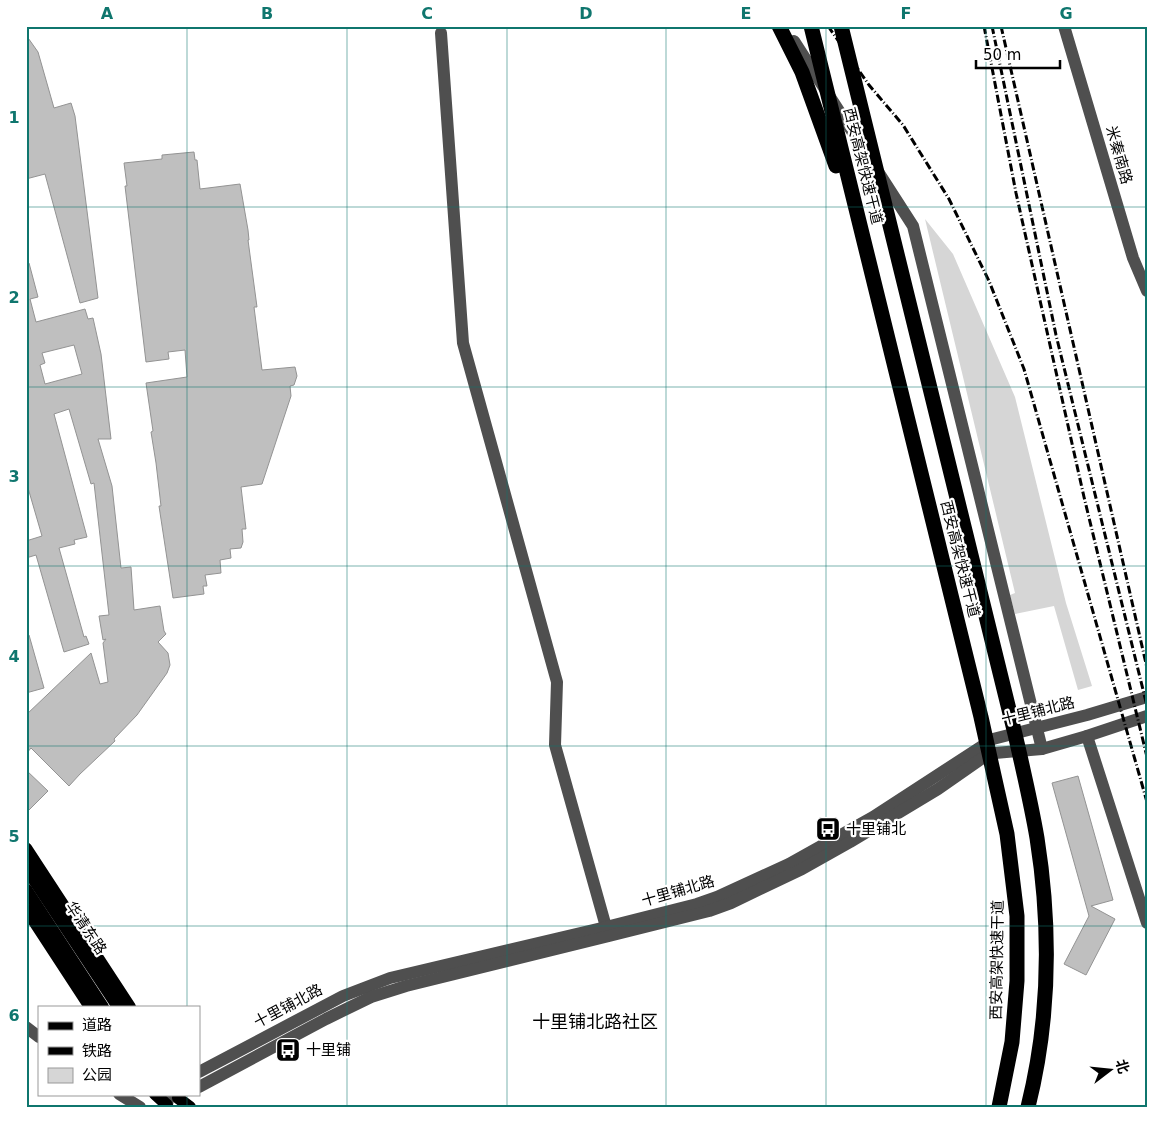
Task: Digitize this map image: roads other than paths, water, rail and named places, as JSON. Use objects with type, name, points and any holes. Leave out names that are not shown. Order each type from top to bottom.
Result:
[{"type":"highway","points":[[778,26],[802,72],[823,126],[872,273]]},
{"type":"highway","name":"西安高架快速干道","points":[[811,26],[983,727],[1008,842],[1017,916],[1017,981],[1012,1042],[999,1107]]},
{"type":"highway","name":"西安高架快速干道","points":[[841,26],[1015,734],[1037,839],[1046,917],[1046,974],[1042,1031],[1028,1107]]},
{"type":"main road","points":[[26,848],[129,1006]]},
{"type":"main road","name":"华清东路","points":[[26,868],[117,1006]]},
{"type":"main road","name":"华清东路","points":[[26,889],[102,1006]]},
{"type":"main road","points":[[26,909],[89,1006]]},
{"type":"main road","points":[[160,1096],[190,1107]]},
{"type":"street","name":"米秦南路","points":[[1064,26],[1132,258],[1147,291]]},
{"type":"street","points":[[441,33],[463,343],[557,682],[555,745],[608,932]]},
{"type":"street","points":[[794,41],[913,226],[1042,749]]},
{"type":"street","name":"十里铺北路","points":[[200,1085],[371,997],[608,932],[697,904],[738,888],[788,864],[873,817],[993,739],[1037,729],[1147,697]]},
{"type":"street","name":"十里铺北路","points":[[200,1071],[317,1009],[367,986],[408,973],[709,911],[731,903],[802,869],[850,842],[938,789],[981,759],[995,753],[1042,749],[1147,716]]},
{"type":"street","points":[[1084,737],[1147,923]]},
{"type":"street","points":[[26,1027],[38,1036]]},
{"type":"street","points":[[122,1096],[140,1107]]},
{"type":"railway","points":[[828,26],[869,85],[903,125],[949,199],[989,281],[1024,369],[1147,802]]},
{"type":"railway","points":[[984,26],[1016,193],[1084,497],[1147,757]]},
{"type":"railway","points":[[992,26],[1056,335],[1147,706]]},
{"type":"railway","points":[[1001,26],[1147,668]]},
{"type":"place","name":"十里铺北","points":[[828,829]]},
{"type":"place","name":"十里铺","points":[[288,1050]]},
{"type":"district","name":"十里铺北路社区","points":[[595,1021]]}]
